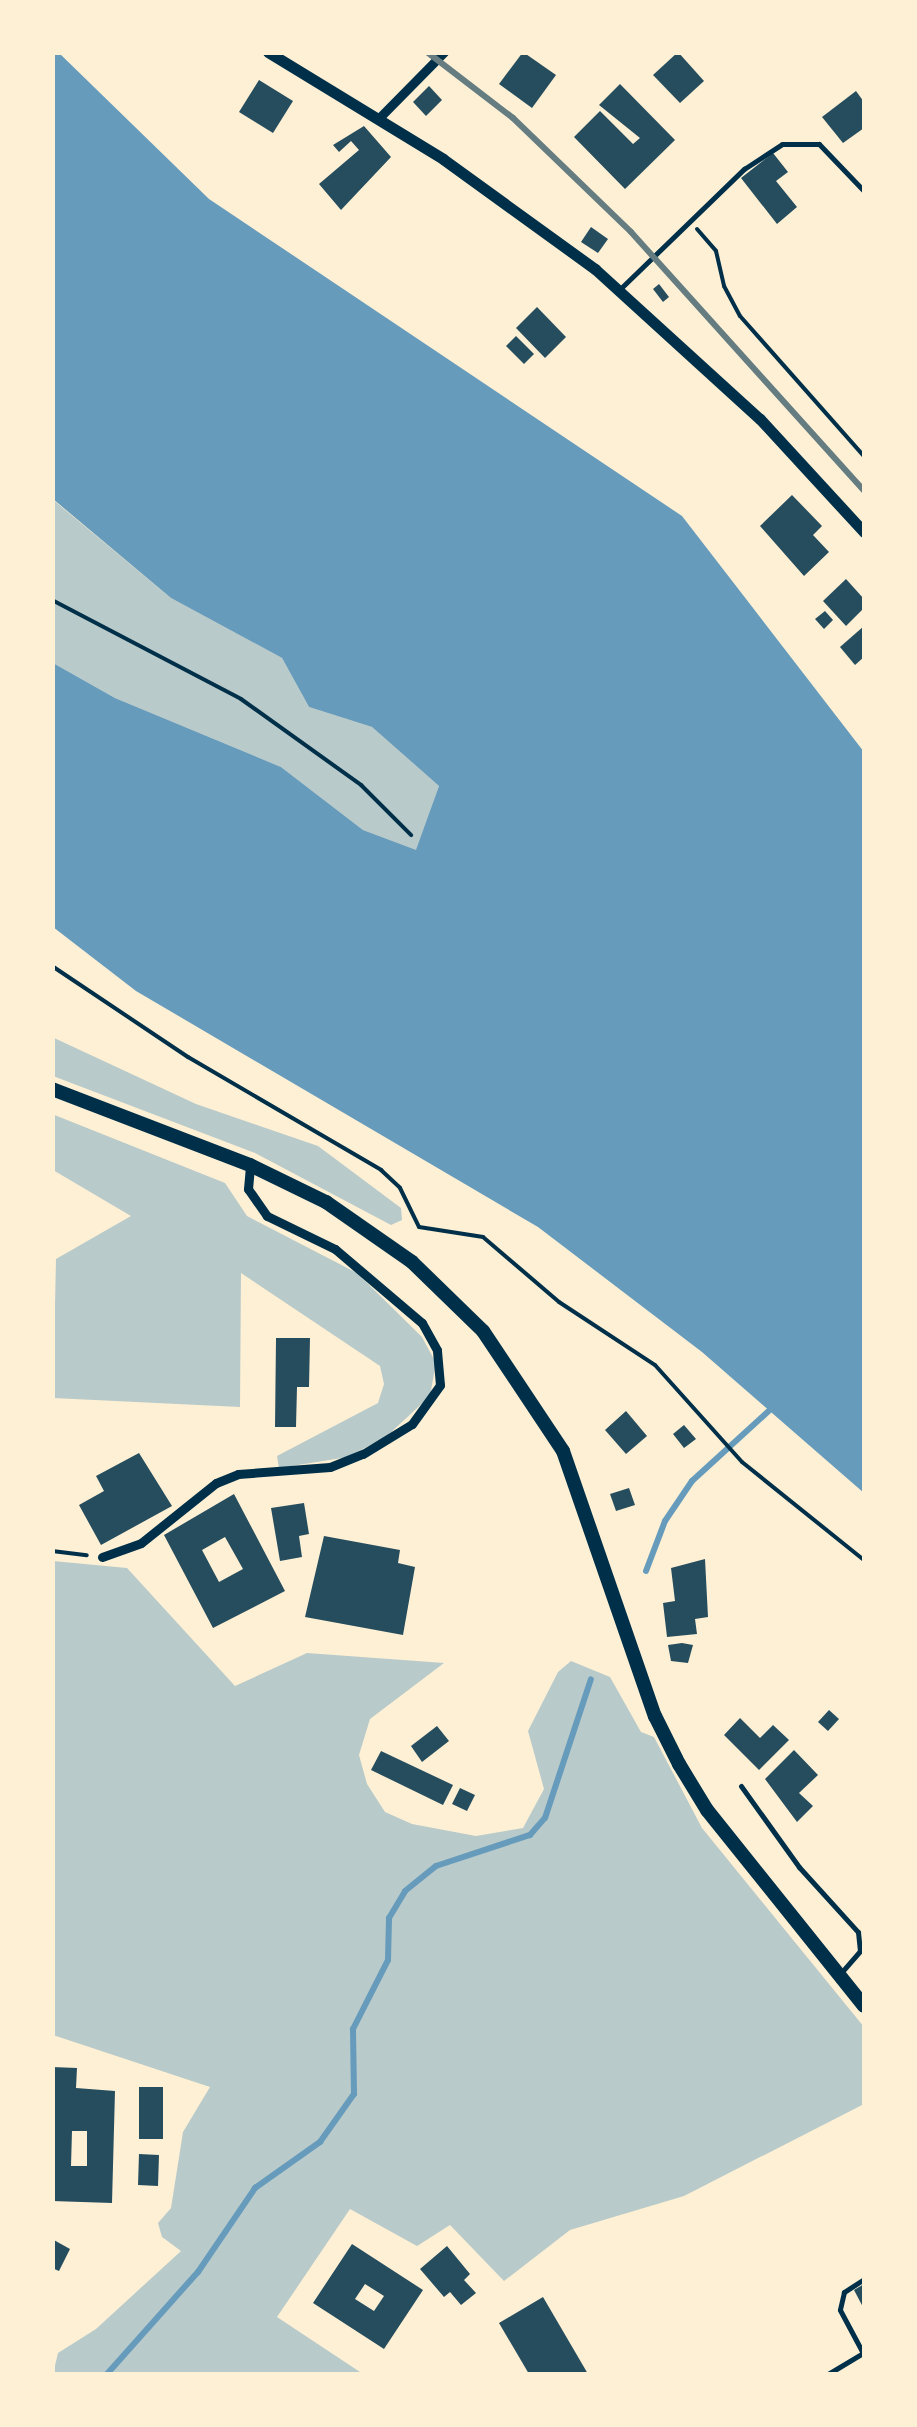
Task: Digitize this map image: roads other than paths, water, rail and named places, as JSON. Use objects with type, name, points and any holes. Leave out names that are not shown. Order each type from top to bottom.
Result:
[{"type":"main road","points":[[52,1089],[250,1165],[326,1202],[412,1262],[483,1331],[515,1374],[583,1497],[656,1716],[679,1764],[718,1825],[864,2006]]},
{"type":"street","points":[[268,52],[498,196],[620,290],[760,419],[864,532]]},
{"type":"street","points":[[378,118],[444,52]]},
{"type":"street","points":[[102,1557],[141,1543],[216,1483],[238,1474],[330,1467],[363,1454],[412,1424],[440,1384],[437,1350],[422,1322],[335,1249],[268,1216],[248,1189],[250,1165]]},
{"type":"lane","points":[[620,290],[744,169],[782,144],[819,144],[864,191]]},
{"type":"lane","points":[[740,1786],[798,1867],[858,1932],[860,1951],[841,1973]]},
{"type":"lane","points":[[828,2374],[864,2354],[840,2310],[844,2292],[864,2279]]},
{"type":"water","points":[[58,52],[209,199],[682,516],[864,752],[864,1493],[702,1352],[538,1227],[136,991],[53,927],[53,663],[115,698],[281,767],[363,830],[416,850],[439,786],[372,727],[309,707],[282,658],[171,598],[53,499],[52,53]]},
{"type":"waterway","points":[[646,1571],[665,1521],[692,1481],[774,1406]]},
{"type":"waterway","points":[[107,2374],[198,2272],[255,2188],[320,2142],[354,2094],[353,2029],[388,1960],[389,1918],[405,1891],[436,1866],[530,1835],[545,1818],[591,1679]]},
{"type":"railway","points":[[427,52],[513,118],[631,232],[864,491]]}]
